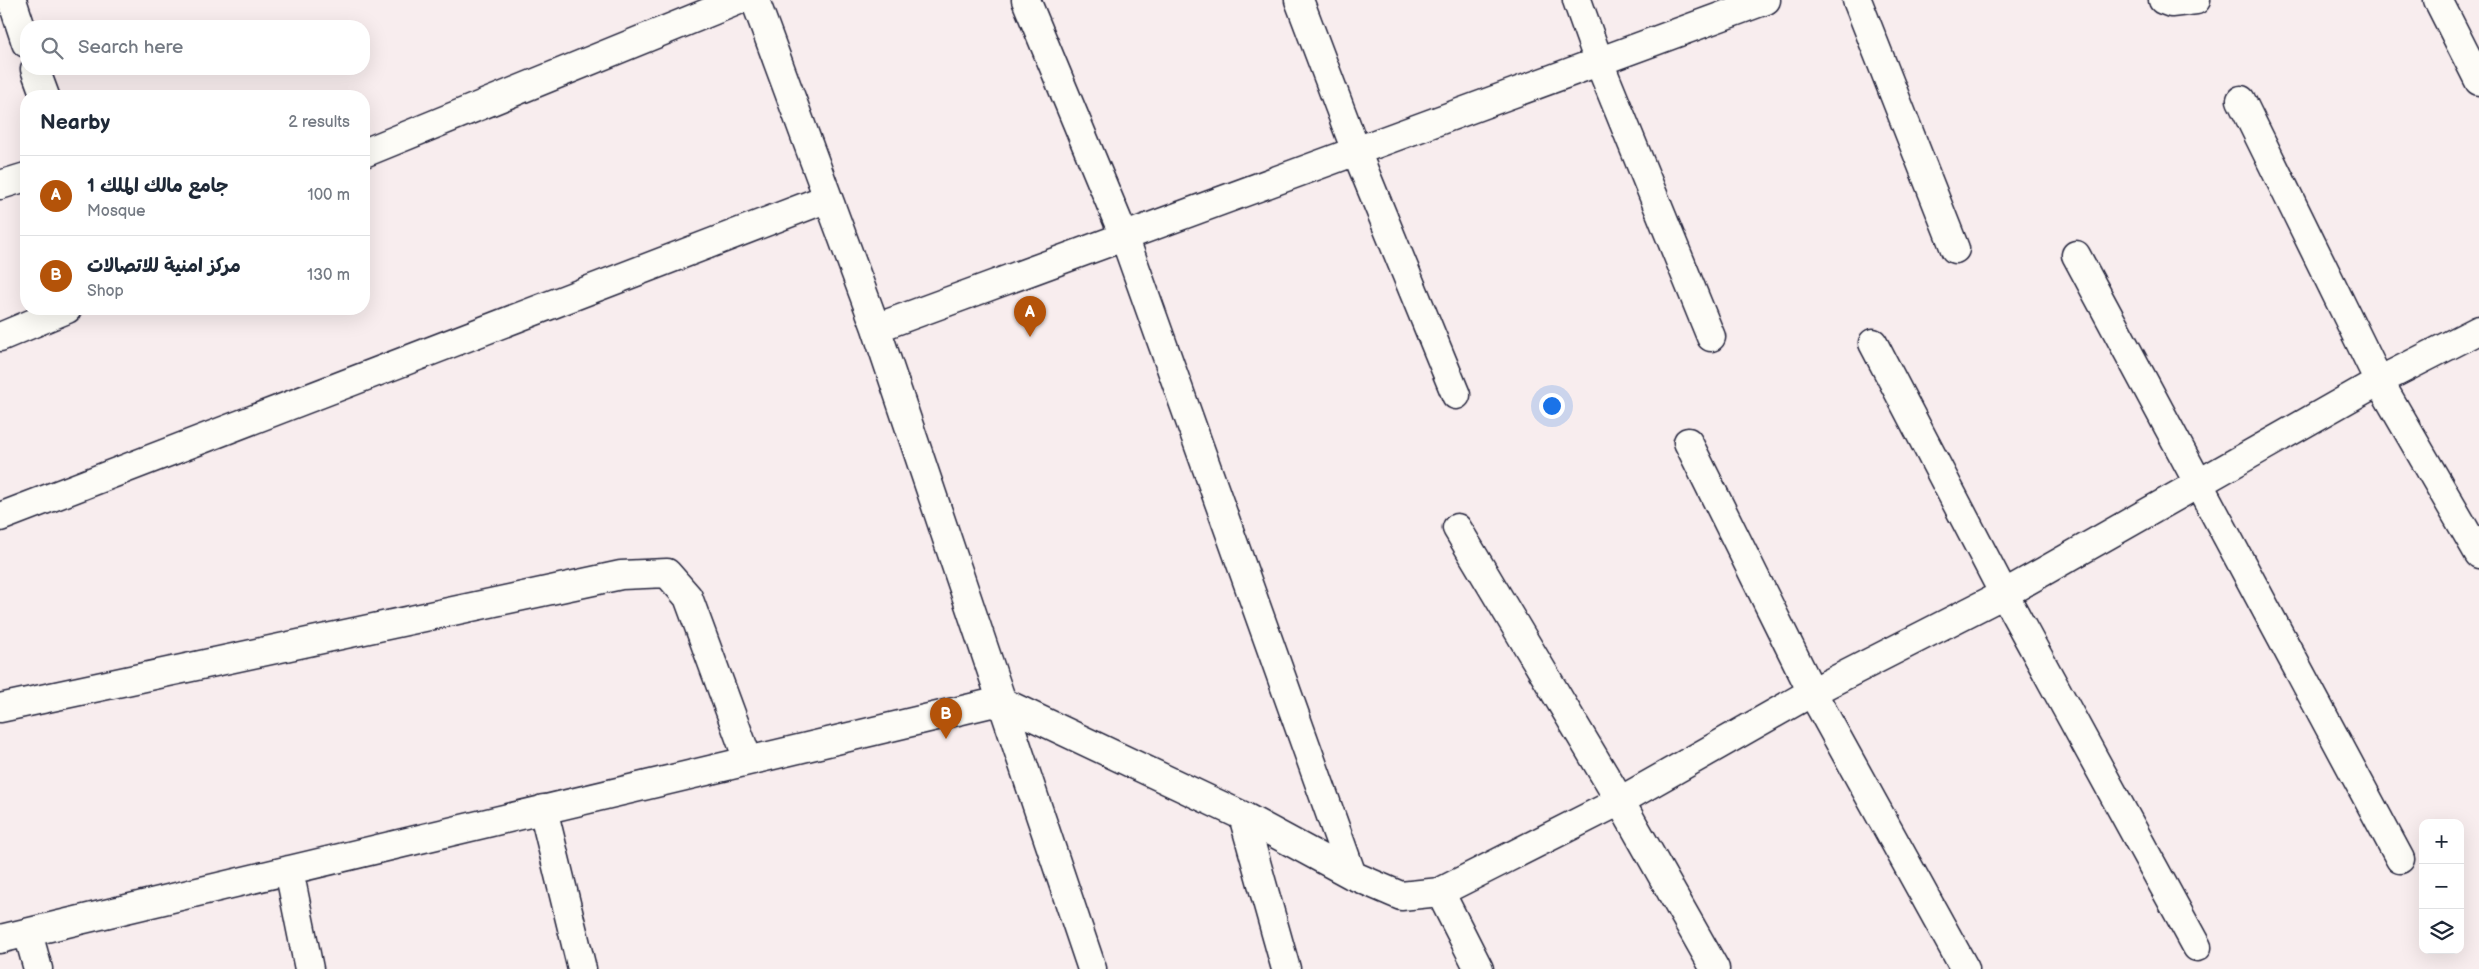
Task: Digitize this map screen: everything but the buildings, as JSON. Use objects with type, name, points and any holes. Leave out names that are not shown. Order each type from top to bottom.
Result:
[{"type":"street","points":[[0,2],[5,0]]},
{"type":"street","points":[[12,0],[20,25]]},
{"type":"street","points":[[370,151],[739,0]]},
{"type":"street","points":[[755,0],[876,328],[1000,701],[1092,969]]},
{"type":"street","points":[[1026,0],[1124,236],[1352,875]]},
{"type":"street","points":[[1299,0],[1356,151],[1456,395]]},
{"type":"street","points":[[1577,0],[1599,62],[1711,337]]},
{"type":"street","points":[[876,328],[1766,0]]},
{"type":"street","points":[[1857,0],[1955,249]]},
{"type":"street","points":[[2163,0],[2171,3],[2196,0]]},
{"type":"street","points":[[2438,0],[2479,81]]},
{"type":"street","points":[[37,75],[43,90]]},
{"type":"street","points":[[2241,100],[2380,380],[2479,554]]},
{"type":"street","points":[[0,185],[20,178]]},
{"type":"street","points":[[0,517],[828,198]]},
{"type":"street","points":[[2076,255],[2400,859]]},
{"type":"street","points":[[0,337],[53,315]]},
{"type":"street","points":[[0,940],[1000,701],[1244,816],[1352,875],[1401,896],[1440,892],[1620,801],[1812,692],[2004,594],[2380,380],[2479,330]]},
{"type":"street","points":[[1873,343],[2004,594],[2196,947]]},
{"type":"street","points":[[1688,442],[1812,692],[1965,969]]},
{"type":"street","points":[[1456,528],[1620,801],[1715,969]]},
{"type":"street","points":[[0,708],[621,575],[667,573],[688,597],[748,760]]},
{"type":"street","points":[[543,809],[582,969]]},
{"type":"street","points":[[1244,816],[1286,969]]},
{"type":"street","points":[[289,870],[309,969]]},
{"type":"street","points":[[1440,892],[1479,969]]},
{"type":"street","points":[[28,933],[38,969]]},
{"type":"place","name":"جامع مالك الملك 1","points":[[1030,337]]},
{"type":"place","name":"مركز امنية للاتصالات","points":[[946,739]]}]
